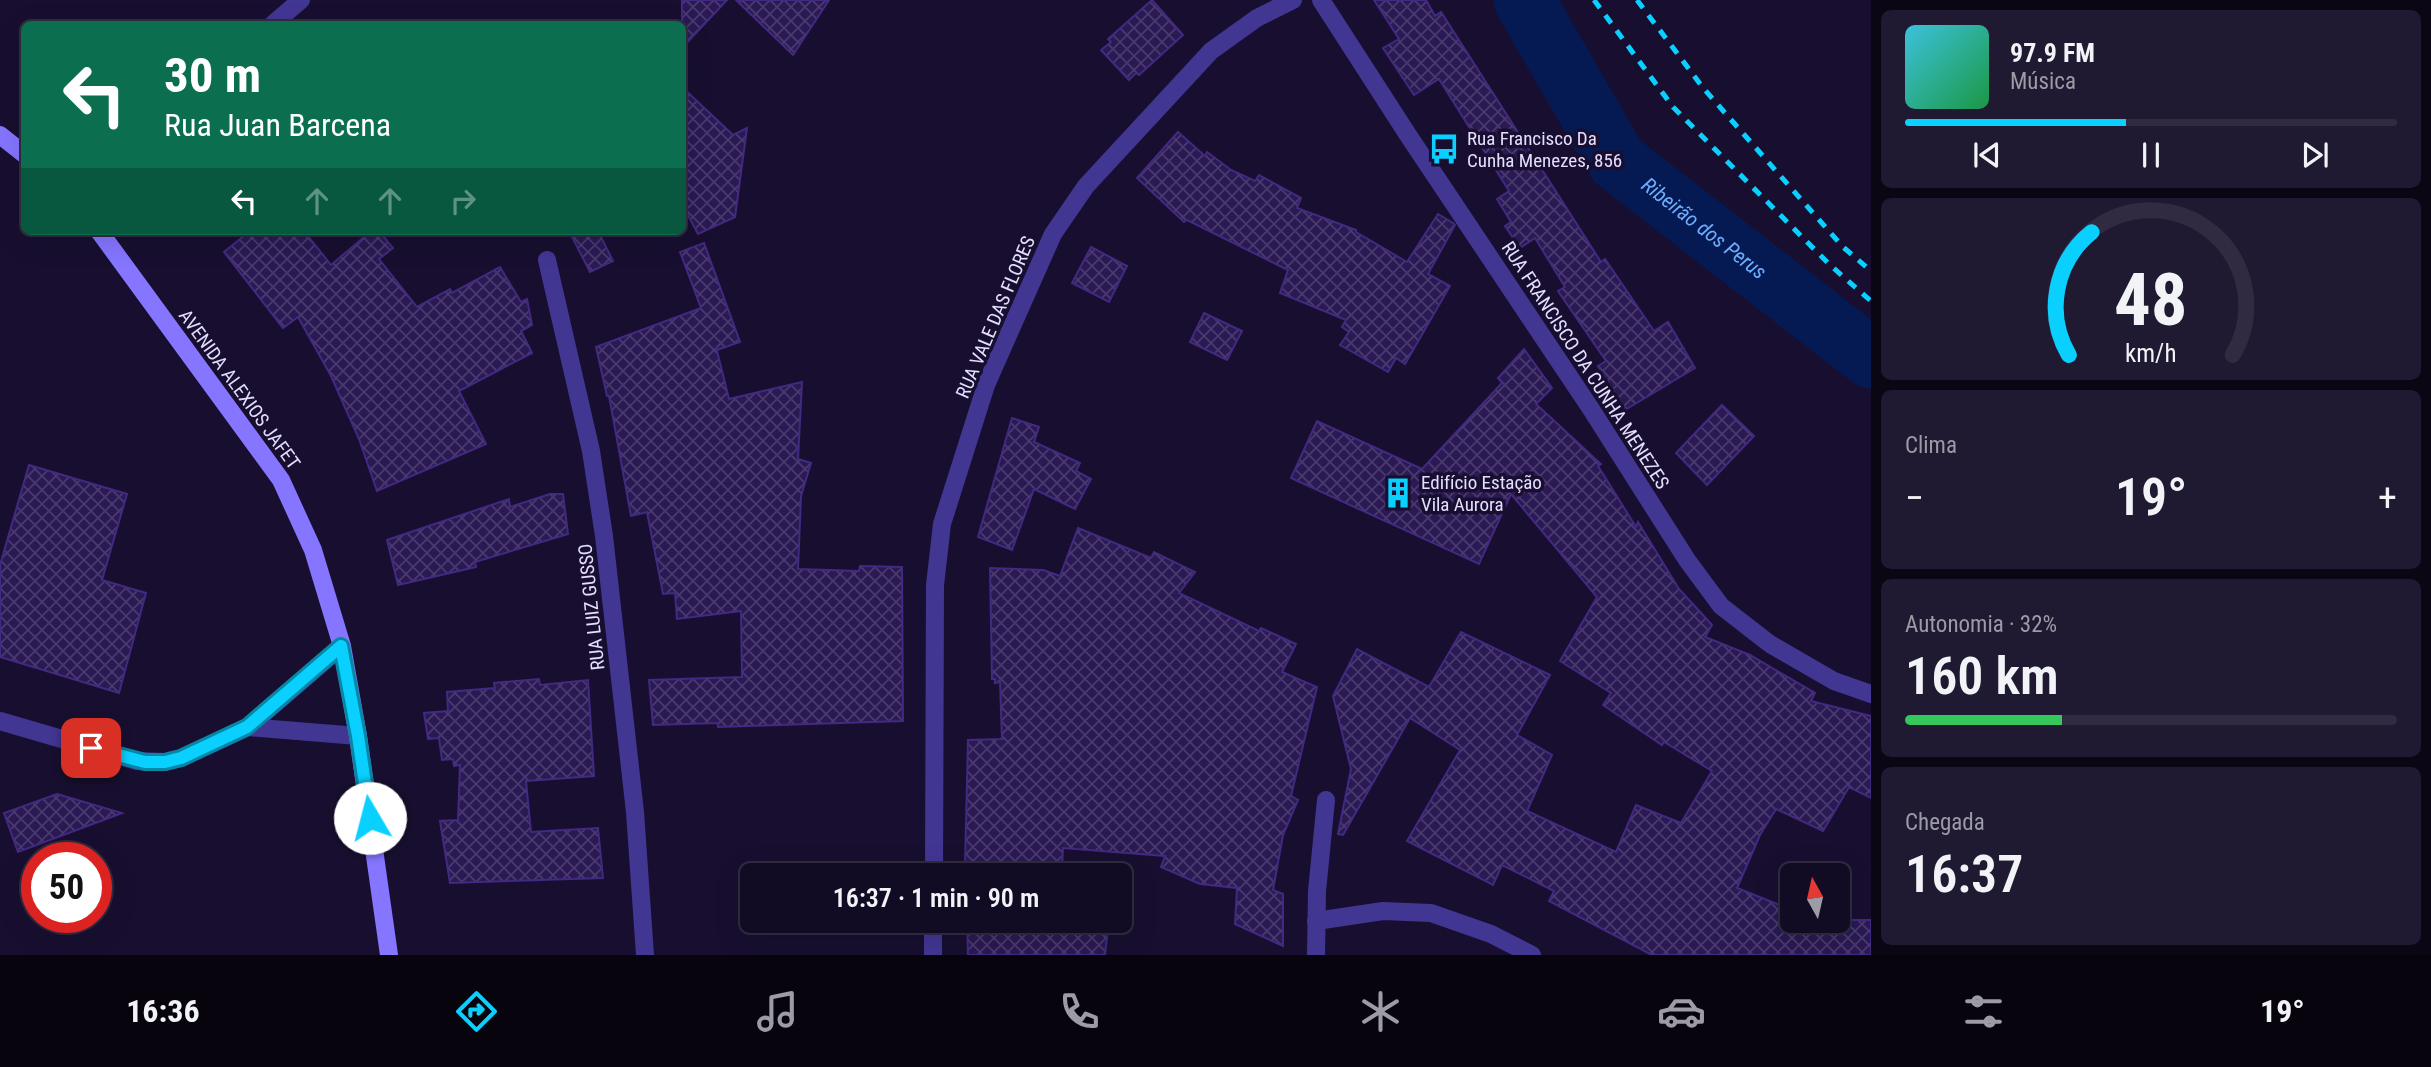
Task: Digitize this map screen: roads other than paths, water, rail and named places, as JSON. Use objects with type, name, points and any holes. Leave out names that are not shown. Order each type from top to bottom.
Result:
[{"type":"main road","points":[[0,135],[21,152]]},
{"type":"main road","name":"AVENIDA ALEXIOS JAFET","points":[[102,235],[281,480],[313,550],[341,646],[358,736],[389,955]]},
{"type":"street","points":[[277,21],[302,0]]},
{"type":"street","name":"RUA VALE DAS FLORES","points":[[934,863],[934,585],[942,524],[986,385],[1053,234],[1086,186],[1211,51],[1256,18],[1293,0]]},
{"type":"street","name":"RUA FRANCISCO DA CUNHA MENEZES","points":[[1321,0],[1688,560],[1721,606],[1770,644],[1834,681],[1871,694]]},
{"type":"street","name":"RUA LUIZ GUSSO","points":[[547,260],[591,451],[604,536],[635,812],[645,955]]},
{"type":"street","points":[[0,721],[137,761],[149,763],[181,758],[247,727],[341,646]]},
{"type":"street","points":[[247,727],[358,736]]},
{"type":"street","points":[[1316,955],[1316,921],[1326,800]]},
{"type":"street","points":[[1316,921],[1383,911],[1431,913],[1491,934],[1532,955]]},
{"type":"street","points":[[933,933],[933,955]]},
{"type":"waterway","name":"Ribeirão dos Perus","points":[[1524,0],[1617,161],[1871,358]]},
{"type":"railway","points":[[1594,0],[1673,107],[1830,265],[1871,301]]},
{"type":"railway","points":[[1637,0],[1704,89],[1843,247],[1871,271]]},
{"type":"place","name":"Rua Francisco Da Cunha Menezes, 856","points":[[1444,149]]},
{"type":"place","name":"Edifício Estação Vila Aurora","points":[[1398,493]]}]
